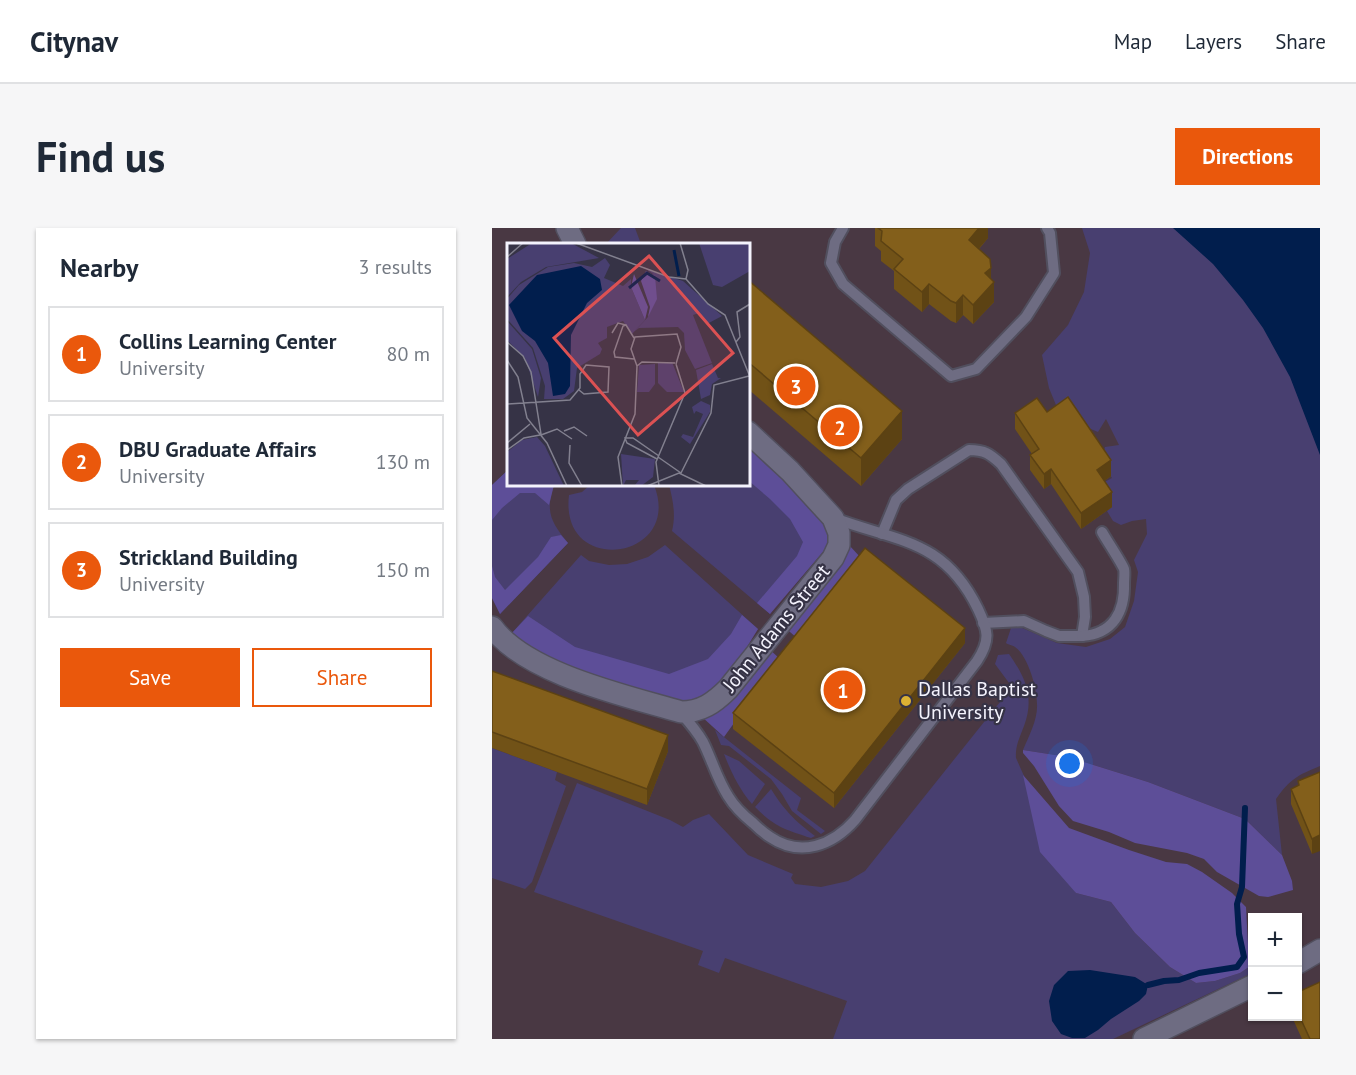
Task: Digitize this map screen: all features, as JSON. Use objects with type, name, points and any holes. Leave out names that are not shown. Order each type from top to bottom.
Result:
[{"type":"street","points":[[567,228],[574,243]]},
{"type":"street","points":[[750,434],[768,448],[833,518]]},
{"type":"street","name":"John Adams Street","points":[[681,712],[703,709],[728,689],[833,558],[839,545],[839,533],[833,518]]},
{"type":"street","points":[[492,627],[509,644],[547,668],[590,685],[681,712]]},
{"type":"street","points":[[1302,961],[1320,950]]},
{"type":"street","points":[[1144,1039],[1248,988]]},
{"type":"lane","points":[[843,228],[835,242],[831,263],[843,284],[951,376],[976,369],[1026,317],[1054,273],[1050,233],[1047,228]]},
{"type":"lane","points":[[882,534],[896,500],[908,489],[969,450],[980,450],[990,454],[1001,464],[1078,572],[1084,597],[1085,617],[1082,636]]},
{"type":"lane","points":[[681,712],[702,740],[728,796],[741,813],[771,838],[786,845],[803,848],[834,839],[851,825],[977,661],[987,640],[986,629],[969,591],[940,559],[909,542],[833,518]]},
{"type":"lane","points":[[983,622],[1024,621],[1059,636],[1091,636],[1109,627],[1117,618],[1122,607],[1125,588],[1124,570],[1102,532]]},
{"type":"shaded area","name":"Dallas Baptist University","points":[[492,228],[1320,228],[1320,1039],[492,1039]]},
{"type":"shaded area","points":[[621,228],[635,228],[641,243],[607,243]]},
{"type":"shaded area","points":[[1082,228],[1320,228],[1320,766],[1295,778],[1276,799],[1282,855],[1245,819],[1148,782],[1068,757],[1023,750],[1035,721],[1037,697],[1024,657],[1015,647],[1006,643],[1011,628],[1020,627],[1057,643],[1086,647],[1110,639],[1125,627],[1134,601],[1138,572],[1134,560],[1147,534],[1146,519],[1121,525],[1113,521],[1107,511],[1112,507],[1097,486],[1112,478],[1101,461],[1105,447],[1119,445],[1106,419],[1098,432],[1055,414],[1056,405],[1049,388],[1042,355],[1068,325],[1084,292],[1090,253]]},
{"type":"shaded area","points":[[750,442],[831,529],[770,614],[672,531],[674,508],[669,486],[750,486]]},
{"type":"shaded area","points":[[750,443],[831,529],[828,546],[770,614],[757,603],[797,556],[803,542],[790,519],[750,482]]},
{"type":"shaded area","points":[[507,471],[507,486],[554,486],[550,502],[551,516],[557,529],[568,543],[500,614],[492,598],[492,485]]},
{"type":"shaded area","points":[[507,471],[507,486],[554,486],[549,505],[535,493],[520,493],[492,520],[492,485]]},
{"type":"shaded area","points":[[589,486],[654,486],[659,510],[652,530],[638,543],[619,549],[599,548],[582,539],[571,521],[569,495],[582,492]]},
{"type":"shaded area","points":[[561,535],[568,543],[500,614],[492,598],[492,566],[495,577],[505,590],[538,557],[551,537]]},
{"type":"shaded area","points":[[665,545],[758,629],[703,703],[511,634],[581,555],[589,561],[609,565],[627,564],[648,557]]},
{"type":"shaded area","points":[[849,545],[861,558],[797,638],[783,626]]},
{"type":"shaded area","points":[[742,615],[758,629],[731,673],[703,703],[678,704],[609,684],[542,655],[511,634],[528,616],[575,647],[669,674],[708,659],[731,634]]},
{"type":"shaded area","points":[[767,647],[780,659],[724,737],[701,716]]},
{"type":"shaded area","points":[[1009,654],[1027,688],[1029,706],[1017,746],[1016,758],[1076,893],[1111,902],[1135,933],[1170,967],[1196,983],[1215,981],[1240,973],[1248,968],[1248,975],[1113,1039],[833,1039],[847,1001],[725,958],[719,973],[698,965],[703,951],[534,892],[577,783],[683,827],[709,814],[748,855],[793,874],[791,878],[795,884],[821,887],[848,881],[865,871],[1012,687],[995,664],[998,655]]},
{"type":"shaded area","points":[[715,730],[801,798],[797,810],[825,831],[821,834],[792,811],[771,779],[729,746],[721,745]]},
{"type":"shaded area","points":[[492,748],[557,772],[555,780],[566,786],[532,882],[525,889],[492,878]]},
{"type":"shaded area","points":[[1023,750],[1068,757],[1148,782],[1245,819],[1282,855],[1293,890],[1268,897],[1259,896],[1217,872],[1204,859],[1187,853],[1135,843],[1073,821],[1059,806]]},
{"type":"shaded area","points":[[724,754],[739,761],[765,784],[752,804],[736,780]]},
{"type":"shaded area","points":[[1023,775],[1069,828],[1166,862],[1187,864],[1232,893],[1246,907],[1248,968],[1240,973],[1215,981],[1196,983],[1170,967],[1135,933],[1111,902],[1076,893],[1040,852]]},
{"type":"shaded area","points":[[771,789],[790,815],[815,836],[811,838],[780,827],[755,807]]},
{"type":"water","points":[[1173,228],[1320,228],[1320,455],[1290,377],[1263,328],[1213,264]]},
{"type":"water","points":[[1090,970],[1135,977],[1148,985],[1146,994],[1085,1038],[1072,1038],[1061,1034],[1052,1021],[1049,1001],[1054,985],[1068,971]]},
{"type":"building","points":[[878,228],[979,228],[969,240],[990,259],[991,268],[985,273],[994,282],[973,305],[963,295],[956,303],[951,301],[929,284],[922,292],[894,269],[903,259],[881,241],[882,231]]},
{"type":"building","points":[[750,282],[902,411],[861,458],[750,364]]},
{"type":"building","points":[[1068,397],[1111,460],[1097,470],[1112,492],[1081,513],[1051,469],[1044,474],[1030,455],[1039,449],[1015,413],[1037,398],[1047,412]]},
{"type":"building","points":[[865,548],[965,628],[834,793],[733,713]]},
{"type":"building","points":[[492,671],[668,735],[647,789],[492,732]]},
{"type":"building","points":[[1320,772],[1320,835],[1312,839],[1291,789],[1299,785],[1298,781]]},
{"type":"building","points":[[1320,982],[1320,1039],[1310,1039],[1302,1021],[1302,990]]},
{"type":"waterway","points":[[1148,985],[1237,967],[1244,957],[1239,934],[1237,904],[1242,887],[1245,808]]},
{"type":"place","name":"Strickland Building","points":[[796,386]]},
{"type":"place","name":"DBU Graduate Affairs","points":[[840,427]]},
{"type":"place","name":"Collins Learning Center","points":[[843,690]]},
{"type":"place","name":"Dallas Baptist University","points":[[906,701]]}]
